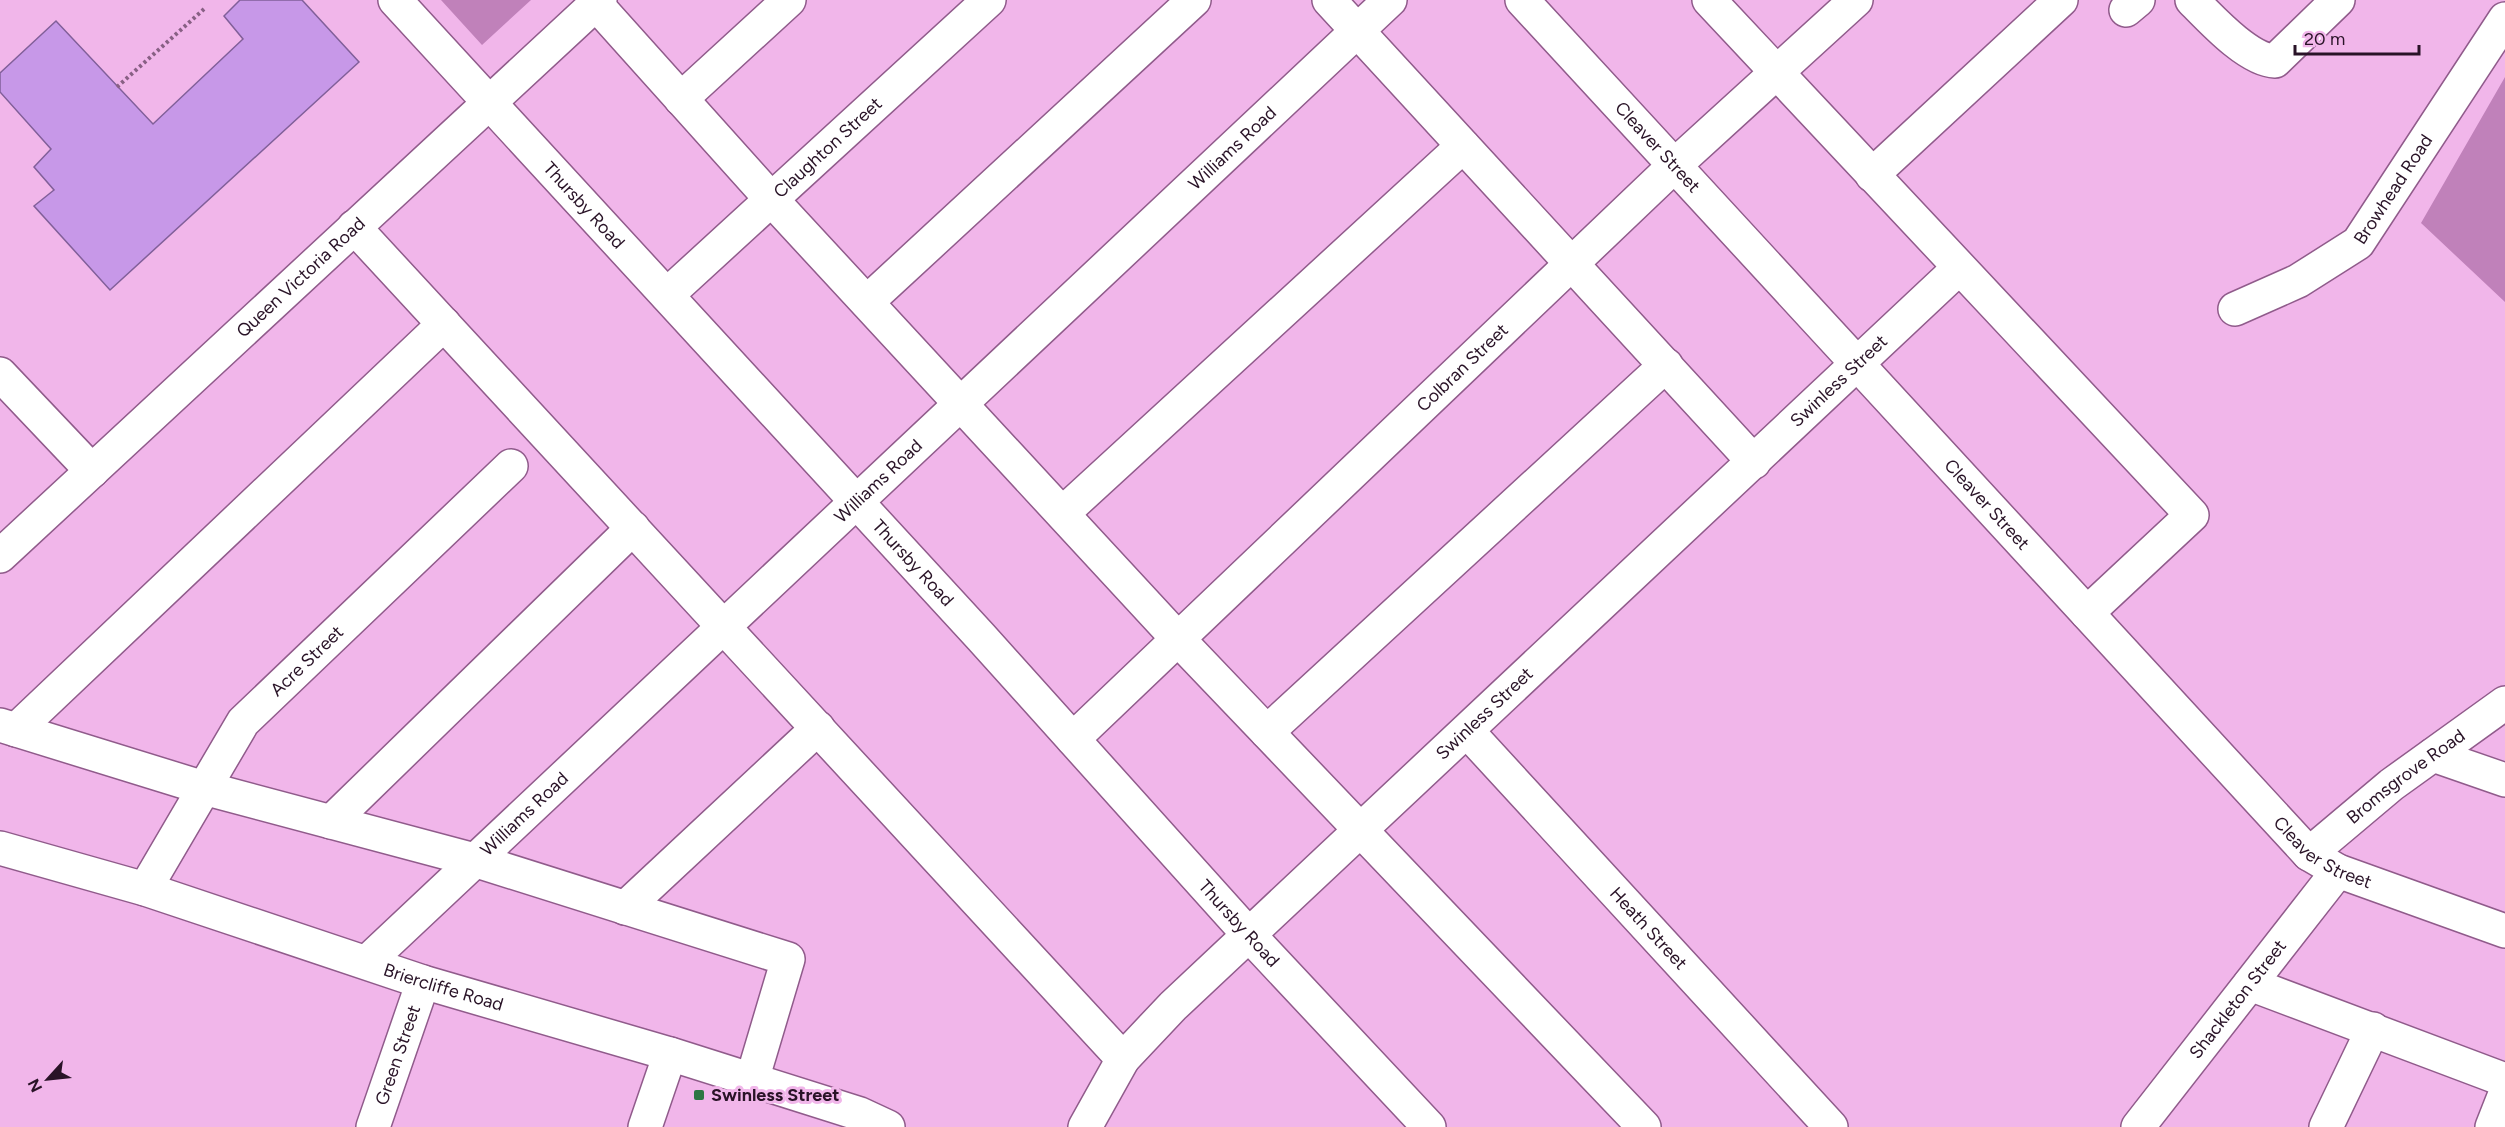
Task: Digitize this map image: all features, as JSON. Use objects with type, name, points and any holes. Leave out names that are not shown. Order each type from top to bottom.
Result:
[{"type":"street","name":"Thursby Road","points":[[394,0],[667,295],[1249,935],[1429,1127]]},
{"type":"street","points":[[681,99],[789,0]]},
{"type":"street","name":"Claughton Street","points":[[667,295],[989,0]]},
{"type":"street","points":[[867,302],[1194,0]]},
{"type":"street","points":[[1329,0],[1754,462]]},
{"type":"street","name":"Williams Road","points":[[367,962],[1390,0]]},
{"type":"street","name":"Cleaver Street","points":[[1522,0],[2309,854],[2338,871],[2505,931]]},
{"type":"street","points":[[1709,0],[2192,515],[2087,613]]},
{"type":"street","name":"Colbran Street","points":[[1073,739],[1571,263],[1856,0]]},
{"type":"street","points":[[1872,175],[2061,0]]},
{"type":"street","points":[[2192,0],[2218,26],[2259,58],[2275,61],[2338,0]]},
{"type":"street","name":"Queen Victoria Road","points":[[0,556],[598,2]]},
{"type":"street","points":[[598,2],[771,199],[1178,639],[1644,1127]]},
{"type":"street","name":"Browhead Road","points":[[2235,309],[2298,281],[2358,243],[2505,19]]},
{"type":"street","points":[[1063,513],[1463,146]]},
{"type":"street","points":[[354,227],[1123,1059]]},
{"type":"street","name":"Swinless Street","points":[[1085,1127],[1123,1059],[1173,1006],[1959,268]]},
{"type":"street","points":[[444,324],[8,727],[204,788],[474,860],[789,959],[752,1080]]},
{"type":"street","points":[[1267,732],[1666,365]]},
{"type":"street","points":[[0,374],[92,471]]},
{"type":"street","name":"Acre Street","points":[[145,889],[243,722],[511,466]]},
{"type":"street","points":[[332,822],[633,528]]},
{"type":"street","name":"Bromsgrove Road","points":[[2309,854],[2391,785],[2505,703]]},
{"type":"street","points":[[625,908],[818,728]]},
{"type":"street","name":"Heath Street","points":[[1467,731],[1831,1127]]},
{"type":"street","points":[[2433,755],[2505,780]]},
{"type":"street","name":"Briercliffe Road","points":[[0,848],[145,889],[423,982],[670,1054],[860,1114],[888,1127]]},
{"type":"street","name":"Shackleton Street","points":[[2138,1127],[2338,871]]},
{"type":"street","name":"Green Street","points":[[373,1127],[423,982]]},
{"type":"street","points":[[2250,984],[2505,1080]]},
{"type":"street","points":[[2326,1127],[2373,1029]]},
{"type":"street","points":[[645,1127],[670,1054]]},
{"type":"street","points":[[2493,1127],[2505,1094]]},
{"type":"path","points":[[117,87],[204,9]]},
{"type":"shaded area","points":[[441,0],[531,0],[482,45]]},
{"type":"shaded area","points":[[2505,77],[2505,302],[2421,223]]},
{"type":"building","points":[[240,0],[302,0],[359,62],[110,290],[34,206],[54,190],[34,167],[51,149],[0,92],[0,73],[56,21],[153,124],[243,39],[224,16]]},
{"type":"place","name":"Swinless Street","points":[[699,1095]]}]
